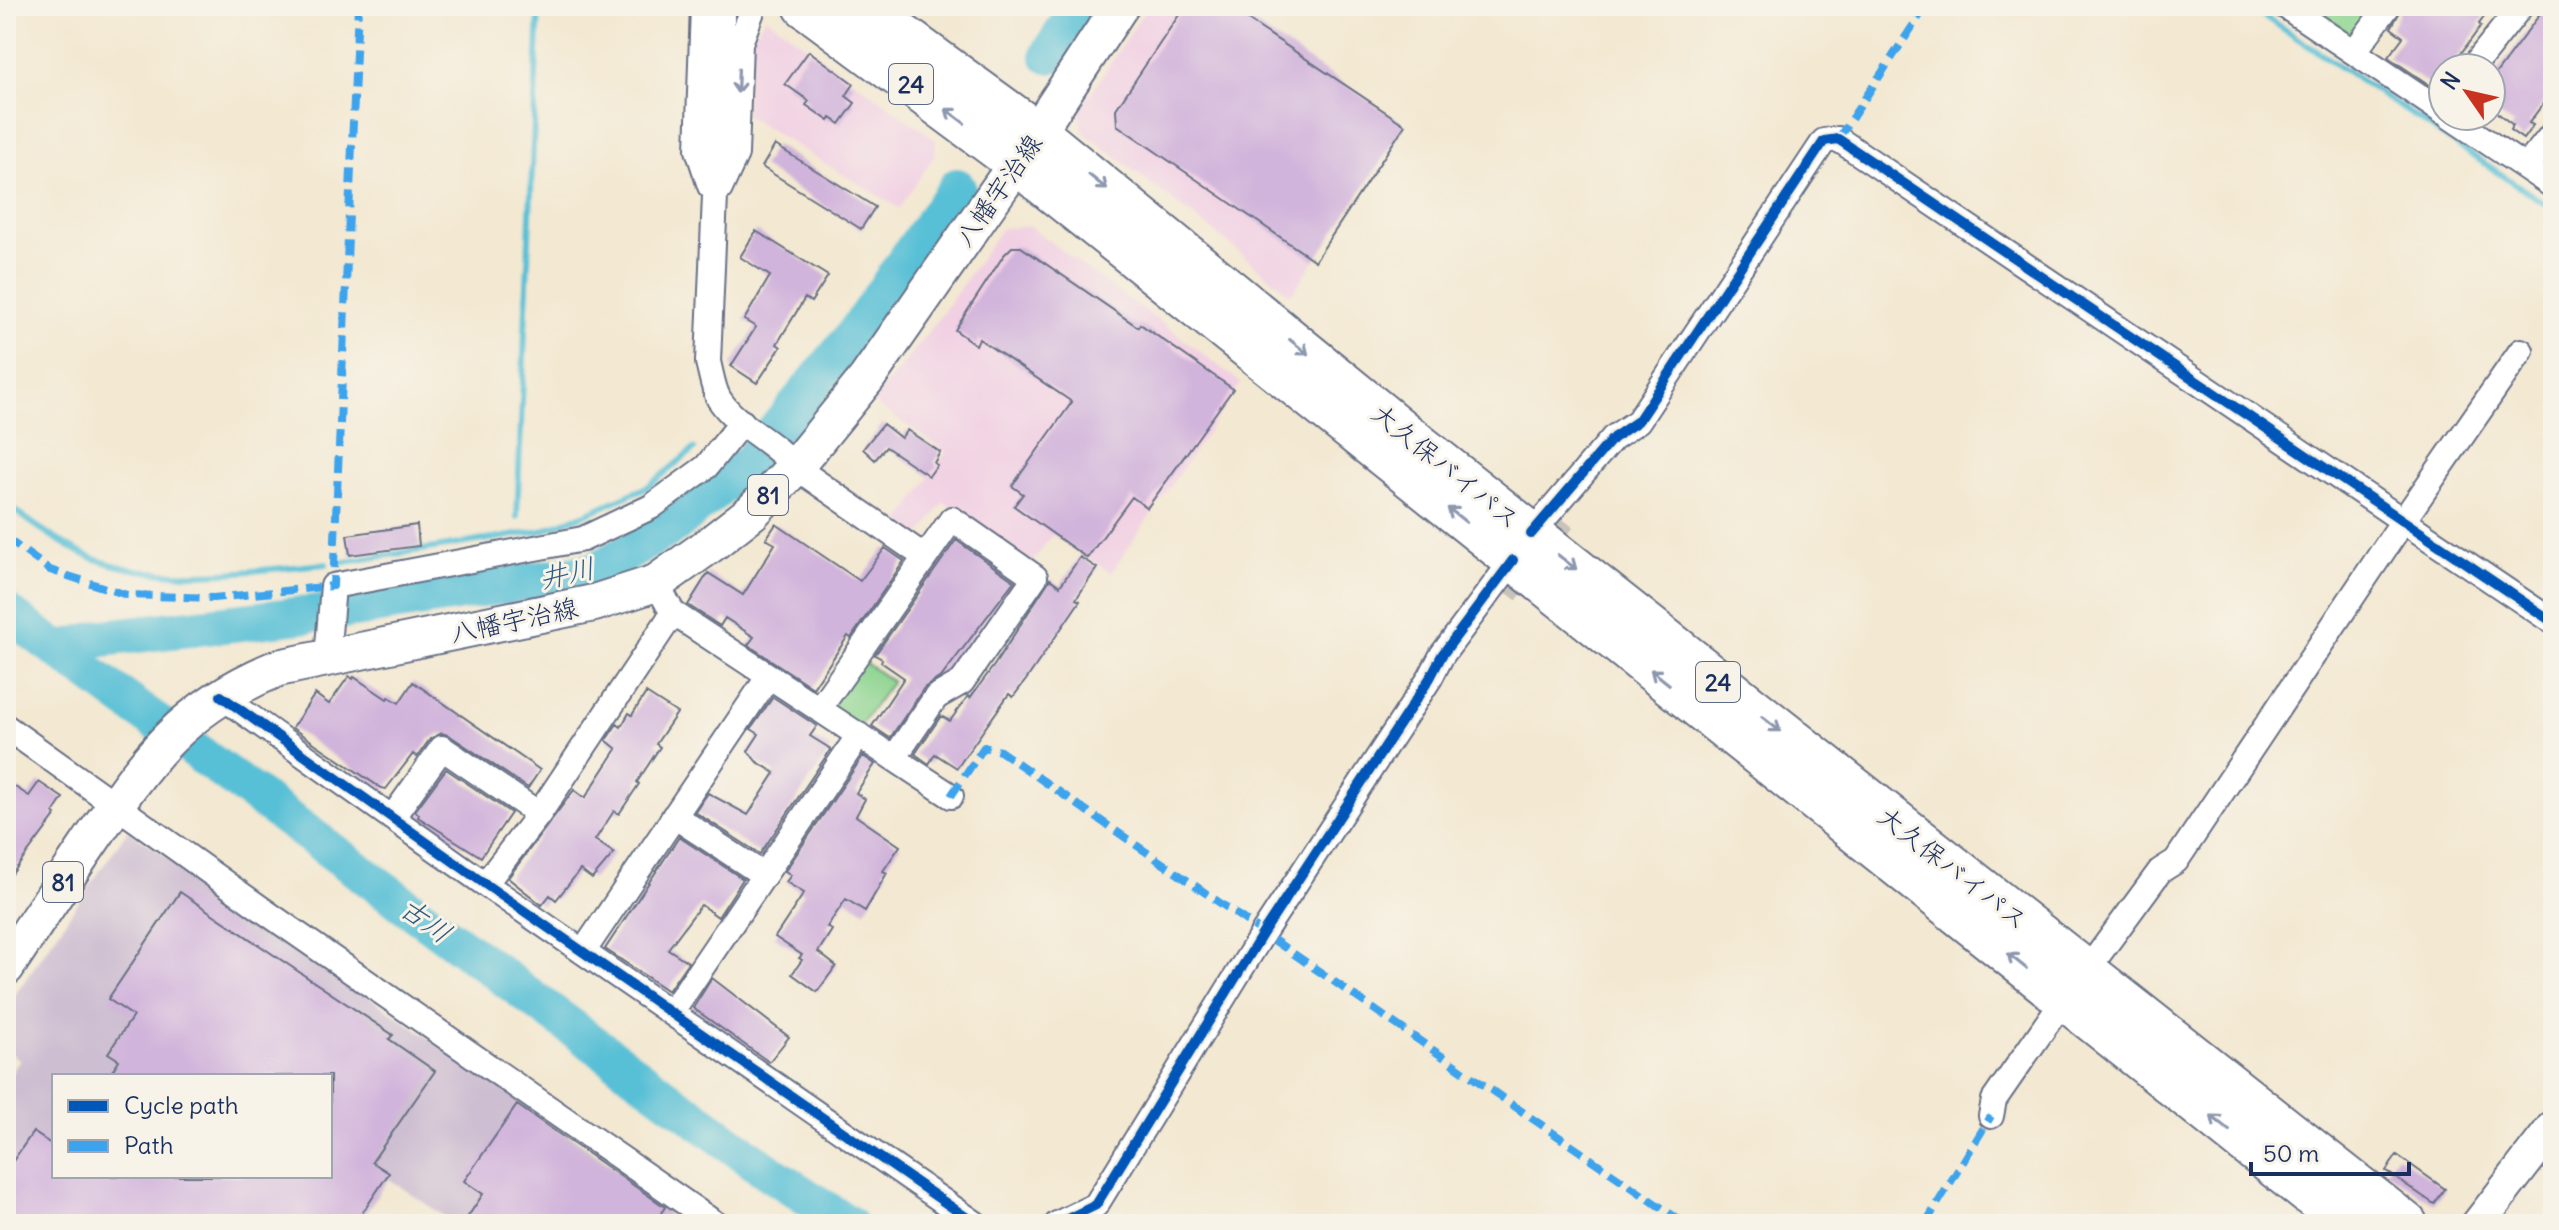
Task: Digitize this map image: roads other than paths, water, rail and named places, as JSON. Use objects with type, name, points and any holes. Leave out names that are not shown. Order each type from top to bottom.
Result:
[{"type":"highway","name":"大久保バイパス","points":[[805,6],[1027,148]]},
{"type":"highway","name":"大久保バイパス","points":[[862,6],[1027,148],[2080,989],[2406,1224]]},
{"type":"highway","name":"大久保バイパス","points":[[2080,989],[2347,1224]]},
{"type":"main road","name":"八幡宇治線","points":[[6,967],[155,751],[217,698],[328,646],[594,603],[664,598],[752,512],[790,461],[867,378],[1027,148],[1120,6]]},
{"type":"street","points":[[703,6],[698,150],[715,199]]},
{"type":"street","points":[[723,6],[708,362],[718,398],[790,461],[925,557]]},
{"type":"street","points":[[715,199],[736,154],[740,43],[754,6]]},
{"type":"street","points":[[2285,6],[2427,100]]},
{"type":"street","points":[[2354,52],[2388,6]]},
{"type":"street","points":[[2485,52],[2521,6]]},
{"type":"street","points":[[2475,132],[2553,186]]},
{"type":"street","points":[[2526,167],[2553,133]]},
{"type":"street","points":[[1057,1224],[1096,1205],[1263,933],[1442,655],[1625,443],[1824,141],[1838,139],[2553,622]]},
{"type":"street","points":[[2080,989],[2160,871],[2176,861],[2403,521],[2521,351]]},
{"type":"street","points":[[1430,678],[1444,673],[1613,438],[1638,421]]},
{"type":"street","points":[[328,646],[333,586],[583,539],[651,507],[706,467],[742,422]]},
{"type":"street","points":[[819,709],[952,519],[1035,577],[962,682],[936,697],[894,758]]},
{"type":"street","points":[[485,884],[539,814],[664,598],[769,676],[951,796]]},
{"type":"street","points":[[583,952],[769,676]]},
{"type":"street","points":[[217,698],[976,1224]]},
{"type":"street","points":[[6,727],[118,801],[716,1224]]},
{"type":"street","points":[[671,1013],[859,735]]},
{"type":"street","points":[[392,818],[442,748],[539,814]]},
{"type":"street","points":[[674,816],[764,875]]},
{"type":"street","points":[[2478,1224],[2553,1127]]},
{"type":"waterway","points":[[517,517],[539,6]]},
{"type":"waterway","name":"井川","points":[[1049,55],[1080,6]]},
{"type":"waterway","points":[[2249,6],[2553,209]]},
{"type":"waterway","name":"井川","points":[[60,650],[103,638],[354,609],[596,571],[676,524],[749,463],[853,336],[957,187]]},
{"type":"waterway","points":[[339,563],[541,531],[649,486],[694,449]]},
{"type":"waterway","points":[[6,504],[83,554],[142,571],[203,574],[326,564]]},
{"type":"waterway","name":"古川","points":[[6,612],[766,1170],[848,1224]]},
{"type":"tunnel","points":[[1507,593],[1564,520]]}]
